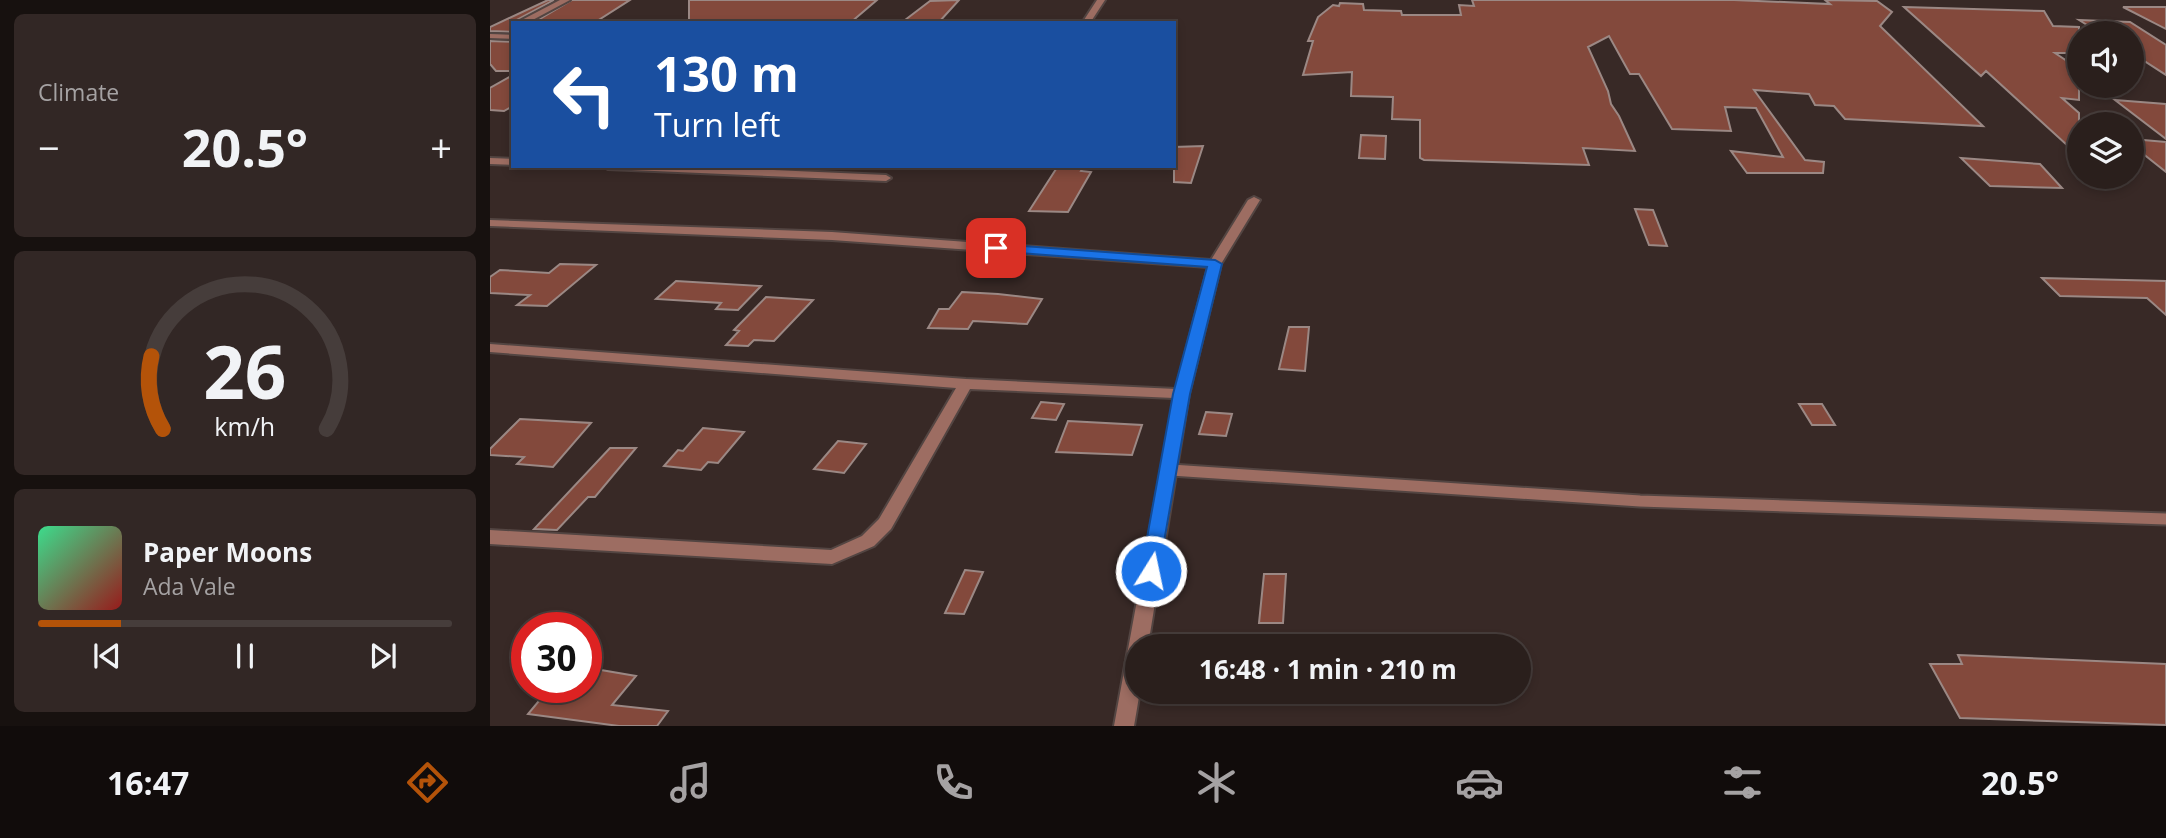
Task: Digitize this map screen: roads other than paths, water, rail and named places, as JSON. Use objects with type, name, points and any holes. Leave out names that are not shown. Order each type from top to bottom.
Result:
[{"type":"street","points":[[524,21],[566,0]]},
{"type":"street","points":[[1087,21],[1101,0]]},
{"type":"street","points":[[491,36],[511,27]]},
{"type":"street","points":[[491,36],[511,37]]},
{"type":"street","points":[[490,162],[511,162]]},
{"type":"street","points":[[654,168],[886,178]]},
{"type":"street","points":[[1140,634],[1182,394],[1215,264],[1254,200]]},
{"type":"street","points":[[490,223],[832,236],[1215,264]]},
{"type":"street","points":[[490,348],[966,384],[1182,394]]},
{"type":"street","points":[[490,537],[832,557],[868,541],[885,524],[966,384]]},
{"type":"street","points":[[1124,726],[1128,704]]},
{"type":"lane","points":[[1169,470],[1640,500],[2166,519]]}]
